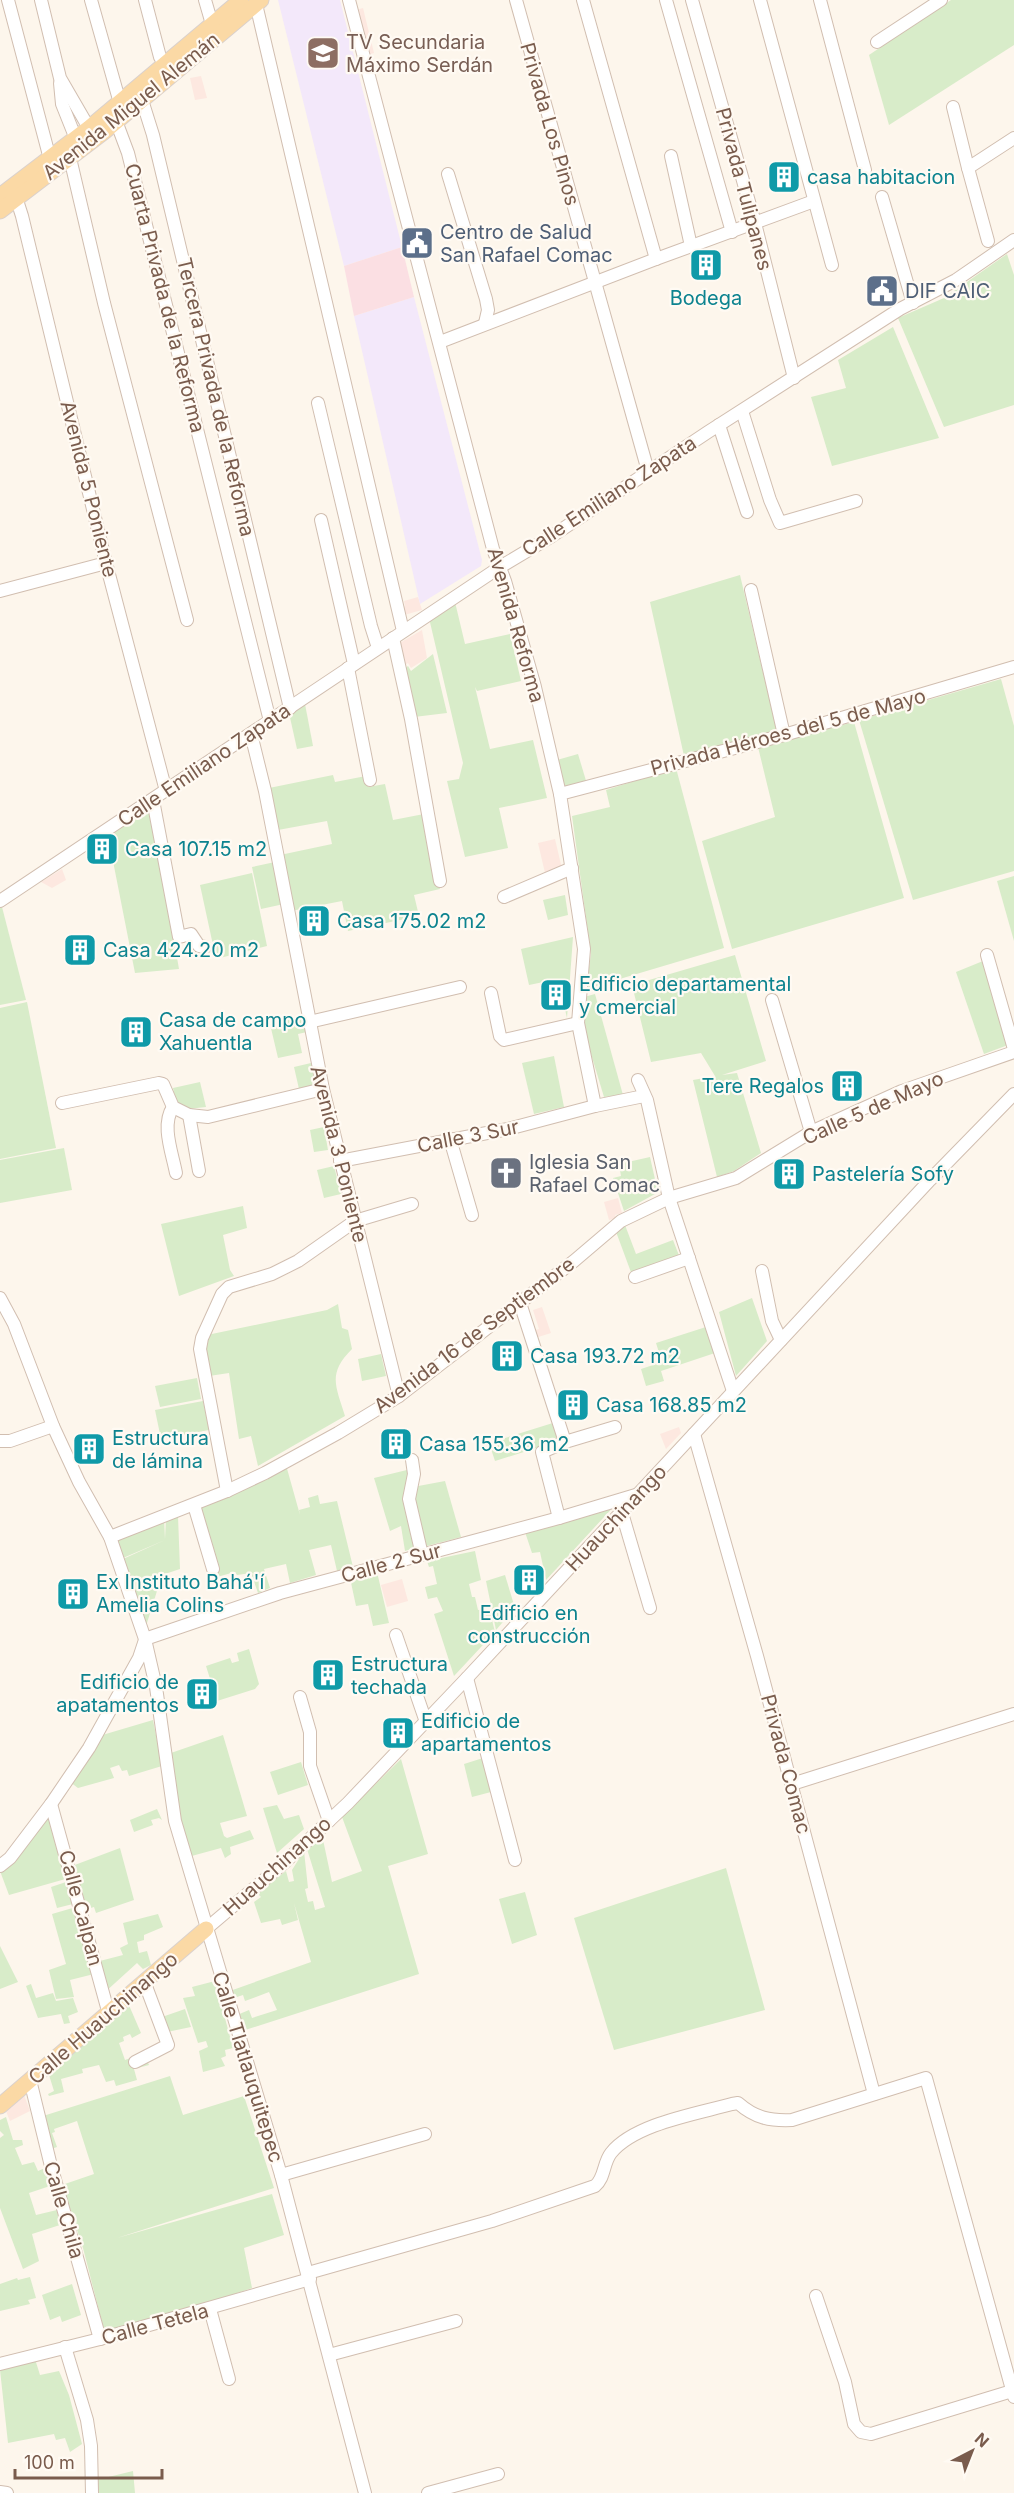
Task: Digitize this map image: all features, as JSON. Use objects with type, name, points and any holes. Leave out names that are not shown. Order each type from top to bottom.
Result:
[{"type":"main road","name":"Avenida Miguel Alemán","points":[[10,194],[70,158],[116,122],[138,95],[214,31],[253,2]]},
{"type":"main road","name":"Avenida Miguel Alemán","points":[[0,211],[10,194],[50,159],[120,103],[138,95]]},
{"type":"main road","name":"Calle Huauchinango","points":[[0,2106],[206,1929]]},
{"type":"street","points":[[8,0],[50,159]]},
{"type":"street","points":[[41,0],[60,78],[62,104],[76,139]]},
{"type":"street","points":[[91,0],[120,103]]},
{"type":"street","points":[[145,0],[167,70]]},
{"type":"street","points":[[205,0],[214,31]]},
{"type":"street","name":"Avenida Reforma","points":[[349,0],[493,549],[536,687],[560,794],[584,949],[578,1023],[595,1106]]},
{"type":"street","name":"Privada Los Pinos","points":[[516,0],[648,471]]},
{"type":"street","points":[[583,0],[656,259]]},
{"type":"street","points":[[666,0],[732,232]]},
{"type":"street","name":"Privada Tulipanes","points":[[692,0],[755,223],[794,378]]},
{"type":"street","points":[[760,0],[832,265]]},
{"type":"street","points":[[820,0],[865,170]]},
{"type":"street","points":[[877,42],[941,0]]},
{"type":"street","points":[[253,2],[398,634],[440,881]]},
{"type":"street","points":[[60,78],[89,128]]},
{"type":"street","name":"Tercera Privada de la Reforma","points":[[138,95],[153,135],[290,708]]},
{"type":"street","points":[[953,107],[988,241]]},
{"type":"street","name":"Cuarta Privada de la Reforma","points":[[116,122],[128,153],[270,721]]},
{"type":"street","points":[[968,168],[1014,138]]},
{"type":"street","points":[[671,156],[691,246]]},
{"type":"street","points":[[70,158],[104,303],[187,620]]},
{"type":"street","points":[[448,174],[486,299],[488,310],[485,323]]},
{"type":"street","name":"Avenida 5 Poniente","points":[[10,194],[166,791]]},
{"type":"street","points":[[882,197],[913,303]]},
{"type":"street","points":[[440,342],[485,323],[814,201]]},
{"type":"street","name":"Calle Emiliano Zapata","points":[[0,901],[500,567],[552,536],[648,471],[900,309],[956,280],[1013,242]]},
{"type":"street","points":[[318,403],[378,648]]},
{"type":"street","points":[[742,411],[770,500],[780,523],[856,501]]},
{"type":"street","points":[[719,425],[747,512]]},
{"type":"street","points":[[321,520],[351,666],[370,780]]},
{"type":"street","points":[[0,591],[106,562]]},
{"type":"street","points":[[751,590],[784,735]]},
{"type":"street","name":"Privada Héroes del 5 de Mayo","points":[[560,794],[784,735],[1014,667]]},
{"type":"street","name":"Avenida 3 Poniente","points":[[251,734],[339,1161],[399,1396]]},
{"type":"street","points":[[153,800],[179,937],[191,934],[199,946],[205,947]]},
{"type":"street","points":[[504,897],[572,868]]},
{"type":"street","points":[[987,955],[1014,1050]]},
{"type":"street","points":[[309,1022],[460,987]]},
{"type":"street","points":[[491,993],[500,1036],[504,1040],[578,1023]]},
{"type":"street","points":[[772,1000],[811,1132]]},
{"type":"street","name":"Calle 5 de Mayo","points":[[669,1198],[736,1178],[811,1132],[903,1091],[1014,1050]]},
{"type":"street","points":[[638,1080],[647,1100],[669,1198],[733,1391]]},
{"type":"street","points":[[62,1103],[159,1083],[167,1088],[173,1107],[189,1115],[208,1117],[323,1089]]},
{"type":"street","name":"Huauchinango","points":[[206,1929],[329,1821],[426,1722],[930,1180],[1014,1094]]},
{"type":"street","points":[[595,1106],[644,1096]]},
{"type":"street","name":"Calle 3 Sur","points":[[339,1161],[508,1129],[595,1106]]},
{"type":"street","points":[[173,1107],[168,1115],[167,1125],[176,1173]]},
{"type":"street","points":[[189,1115],[199,1171]]},
{"type":"street","points":[[450,1139],[472,1215]]},
{"type":"street","name":"Avenida 16 de Septiembre","points":[[111,1537],[227,1491],[338,1433],[399,1396],[504,1313],[520,1303],[621,1221],[669,1198]]},
{"type":"street","points":[[227,1491],[200,1349],[202,1338],[222,1294],[229,1287],[272,1274],[298,1261],[355,1221],[412,1204]]},
{"type":"street","points":[[635,1277],[689,1258]]},
{"type":"street","points":[[762,1272],[772,1321],[781,1340]]},
{"type":"street","name":"Calle Tlatlauquitepec","points":[[0,1298],[14,1324],[52,1426],[79,1482],[111,1537],[145,1639],[156,1687],[175,1821],[281,2175],[366,2493]]},
{"type":"street","points":[[520,1303],[565,1442]]},
{"type":"street","points":[[0,1442],[10,1441],[52,1426]]},
{"type":"street","points":[[559,1518],[542,1452],[565,1442],[615,1427]]},
{"type":"street","name":"Privada Comac","points":[[694,1434],[792,1784],[874,2094]]},
{"type":"street","points":[[412,1460],[414,1474],[409,1499],[422,1555]]},
{"type":"street","name":"Calle 2 Sur","points":[[145,1639],[280,1593],[559,1518],[639,1493]]},
{"type":"street","points":[[194,1505],[213,1569]]},
{"type":"street","points":[[622,1513],[650,1608]]},
{"type":"street","points":[[396,1635],[426,1722]]},
{"type":"street","points":[[0,1866],[10,1858],[51,1804],[89,1748],[139,1658],[145,1639]]},
{"type":"street","points":[[467,1678],[515,1860]]},
{"type":"street","points":[[300,1698],[310,1732],[310,1766],[329,1821]]},
{"type":"street","points":[[792,1784],[1014,1714]]},
{"type":"street","name":"Calle Calpan","points":[[51,1804],[108,2012]]},
{"type":"street","points":[[135,2062],[168,2045],[144,1981]]},
{"type":"street","points":[[816,2296],[845,2382],[854,2424],[861,2432],[871,2434],[1013,2394],[927,2078],[874,2094]]},
{"type":"street","name":"Calle Chila","points":[[30,2080],[50,2162],[100,2339]]},
{"type":"street","name":"Calle Tetela","points":[[0,2364],[210,2309],[588,2189],[600,2182],[610,2154],[645,2129],[738,2103],[751,2115],[776,2121],[792,2120],[874,2094]]},
{"type":"street","points":[[281,2175],[425,2134]]},
{"type":"street","points":[[210,2309],[229,2379]]},
{"type":"street","points":[[329,2355],[456,2321]]},
{"type":"street","points":[[65,2347],[87,2420],[91,2446],[92,2493]]},
{"type":"street","points":[[429,2493],[498,2474]]},
{"type":"street","points":[[0,2492],[7,2493]]},
{"type":"shaded area","points":[[278,0],[340,0],[402,247],[344,266]]},
{"type":"shaded area","points":[[363,8],[374,53],[367,55],[356,10]]},
{"type":"shaded area","points":[[201,76],[207,98],[195,100],[190,78]]},
{"type":"shaded area","points":[[402,247],[414,297],[354,316],[344,266]]},
{"type":"shaded area","points":[[414,297],[482,560],[481,566],[420,604],[354,316]]},
{"type":"shaded area","points":[[418,597],[422,610],[404,615],[402,608],[405,606],[404,601]]},
{"type":"shaded area","points":[[422,630],[427,658],[411,668],[408,663],[403,666],[398,644]]},
{"type":"shaded area","points":[[555,839],[562,869],[545,873],[538,843]]},
{"type":"shaded area","points":[[62,869],[66,880],[52,888],[41,882]]},
{"type":"shaded area","points":[[618,1198],[622,1213],[609,1220],[604,1202]]},
{"type":"shaded area","points":[[542,1307],[551,1333],[535,1338],[532,1331],[539,1329],[533,1310]]},
{"type":"shaded area","points":[[679,1427],[681,1433],[666,1449],[660,1434]]},
{"type":"shaded area","points":[[402,1579],[408,1601],[387,1607],[381,1585]]},
{"type":"shaded area","points":[[24,2095],[30,2111],[10,2121],[5,2109]]},
{"type":"green space","points":[[951,0],[1014,0],[1014,45],[889,125],[869,55]]},
{"type":"green space","points":[[1007,254],[1014,275],[1014,405],[944,427],[898,318],[944,298]]},
{"type":"green space","points":[[893,327],[939,438],[832,466],[811,397],[846,388],[838,360]]},
{"type":"green space","points":[[740,575],[777,732],[684,756],[650,602]]},
{"type":"green space","points":[[455,602],[465,644],[510,634],[521,681],[477,691],[475,687],[490,749],[533,740],[547,798],[499,808],[508,848],[465,857],[447,781],[459,779],[463,763],[429,618]]},
{"type":"green space","points":[[433,654],[447,713],[414,717],[404,669],[408,666],[411,671]]},
{"type":"green space","points":[[1001,679],[1014,726],[1014,871],[913,900],[859,720]]},
{"type":"green space","points":[[305,704],[313,746],[297,749],[289,713]]},
{"type":"green space","points":[[854,722],[904,898],[732,949],[702,841],[775,817],[758,747]]},
{"type":"green space","points":[[578,754],[587,784],[563,790],[557,760]]},
{"type":"green space","points":[[676,768],[724,948],[586,989],[591,954],[572,816],[610,807],[606,790]]},
{"type":"green space","points":[[333,775],[335,782],[366,776],[368,787],[385,784],[393,820],[424,814],[440,889],[414,895],[419,916],[348,931],[342,901],[291,911],[280,855],[332,844],[327,821],[278,830],[269,788]]},
{"type":"green space","points":[[150,805],[179,969],[135,973],[111,851],[118,847],[114,831]]},
{"type":"green space","points":[[275,862],[284,904],[261,909],[252,867]]},
{"type":"green space","points":[[252,873],[267,946],[216,959],[200,885]]},
{"type":"green space","points":[[1014,876],[1014,941],[997,881]]},
{"type":"green space","points":[[565,895],[568,915],[548,920],[543,900]]},
{"type":"green space","points":[[2,907],[26,1000],[0,1005],[0,908]]},
{"type":"green space","points":[[573,937],[567,1018],[558,979],[529,985],[521,949]]},
{"type":"green space","points":[[735,955],[766,1061],[722,1075],[737,1073],[761,1153],[734,1171],[717,1177],[693,1080],[715,1076],[701,1053],[651,1062],[632,985]]},
{"type":"green space","points":[[983,961],[1008,1045],[984,1054],[956,972]]},
{"type":"green space","points":[[595,994],[623,1095],[604,1097],[582,1024],[584,997]]},
{"type":"green space","points":[[27,1002],[56,1148],[0,1159],[0,1008]]},
{"type":"green space","points":[[303,1015],[307,1032],[298,1034],[302,1053],[278,1058],[270,1024]]},
{"type":"green space","points":[[554,1056],[564,1107],[534,1114],[522,1063]]},
{"type":"green space","points":[[311,1063],[317,1085],[299,1089],[294,1067]]},
{"type":"green space","points":[[200,1082],[206,1107],[188,1109],[176,1101],[173,1088]]},
{"type":"green space","points":[[324,1127],[328,1150],[314,1152],[310,1130]]},
{"type":"green space","points":[[64,1148],[72,1190],[0,1203],[0,1160]]},
{"type":"green space","points":[[650,1157],[657,1188],[655,1194],[624,1211],[613,1178],[621,1176],[619,1164]]},
{"type":"green space","points":[[334,1166],[341,1194],[324,1198],[317,1170]]},
{"type":"green space","points":[[243,1206],[247,1228],[223,1235],[230,1270],[234,1276],[179,1296],[161,1224]]},
{"type":"green space","points":[[625,1225],[636,1254],[673,1240],[680,1258],[632,1275],[615,1229]]},
{"type":"green space","points":[[752,1298],[767,1341],[736,1376],[719,1312]]},
{"type":"green space","points":[[338,1304],[342,1328],[348,1330],[352,1349],[336,1373],[337,1388],[345,1416],[258,1466],[251,1436],[239,1439],[229,1373],[209,1376],[203,1350],[207,1335],[327,1310]]},
{"type":"green space","points":[[706,1327],[715,1353],[661,1371],[664,1381],[646,1386],[641,1369],[662,1362],[656,1343]]},
{"type":"green space","points":[[381,1354],[386,1376],[362,1381],[358,1359]]},
{"type":"green space","points":[[197,1378],[201,1399],[160,1407],[155,1386]]},
{"type":"green space","points":[[203,1401],[209,1430],[161,1439],[155,1410]]},
{"type":"green space","points":[[556,1422],[562,1440],[495,1461],[489,1443]]},
{"type":"green space","points":[[286,1465],[300,1515],[299,1510],[310,1507],[308,1498],[318,1495],[320,1504],[337,1501],[353,1567],[337,1571],[331,1545],[309,1550],[316,1575],[290,1583],[286,1564],[264,1569],[270,1588],[258,1593],[251,1573],[237,1575],[235,1572],[217,1577],[197,1507]]},
{"type":"green space","points":[[411,1469],[418,1547],[405,1551],[401,1526],[390,1531],[374,1478]]},
{"type":"green space","points":[[445,1481],[461,1537],[423,1547],[413,1487]]},
{"type":"green space","points":[[616,1504],[546,1580],[540,1552],[532,1553],[525,1532]]},
{"type":"green space","points":[[178,1516],[180,1569],[162,1575],[146,1626],[123,1559],[165,1540],[123,1558],[116,1538],[164,1518],[165,1539],[166,1519]]},
{"type":"green space","points":[[475,1551],[481,1580],[469,1584],[472,1597],[475,1597],[478,1610],[489,1608],[495,1632],[454,1676],[434,1614],[443,1611],[437,1597],[428,1599],[425,1587],[437,1584],[433,1566],[429,1567],[427,1561]]},
{"type":"green space","points":[[377,1572],[389,1623],[373,1626],[368,1604],[356,1606],[350,1578]]},
{"type":"green space","points":[[505,1575],[515,1608],[496,1630],[486,1581]]},
{"type":"green space","points":[[249,1649],[259,1684],[255,1689],[217,1701],[206,1666],[230,1658],[232,1663],[239,1661],[237,1653]]},
{"type":"green space","points":[[153,1720],[162,1766],[129,1776],[127,1770],[122,1771],[119,1765],[110,1768],[114,1778],[78,1788],[70,1782],[99,1736]]},
{"type":"green space","points":[[223,1735],[247,1816],[220,1823],[224,1836],[227,1838],[250,1830],[254,1839],[230,1847],[231,1854],[225,1858],[221,1848],[188,1857],[179,1823],[168,1754]]},
{"type":"green space","points":[[483,1758],[491,1792],[472,1797],[464,1764]]},
{"type":"green space","points":[[401,1759],[428,1854],[388,1866],[419,1974],[239,2032],[237,2015],[249,2010],[252,2018],[277,2010],[269,1992],[245,2001],[243,1995],[231,1999],[227,1992],[311,1962],[294,1903],[298,1920],[282,1925],[280,1919],[261,1923],[254,1902],[261,1897],[257,1893],[286,1871],[289,1882],[294,1881],[292,1870],[304,1851],[308,1888],[305,1889],[308,1902],[313,1901],[315,1910],[325,1907],[307,1849],[322,1835],[332,1882],[362,1871],[342,1817]]},
{"type":"green space","points":[[301,1762],[308,1785],[278,1795],[270,1772]]},
{"type":"green space","points":[[277,1805],[284,1819],[299,1815],[304,1829],[277,1853],[263,1808]]},
{"type":"green space","points":[[157,1809],[162,1820],[159,1818],[151,1820],[153,1825],[134,1832],[130,1820]]},
{"type":"green space","points":[[51,1810],[69,1878],[9,1895],[0,1871]]},
{"type":"green space","points":[[120,1848],[134,1900],[96,1913],[94,1907],[84,1910],[72,1866]]},
{"type":"green space","points":[[726,1868],[765,2010],[614,2050],[574,1918]]},
{"type":"green space","points":[[66,1882],[73,1904],[57,1908],[51,1887]]},
{"type":"green space","points":[[525,1892],[537,1935],[512,1944],[499,1899]]},
{"type":"green space","points":[[76,1907],[94,1974],[70,1980],[74,1997],[56,1999],[49,1970],[66,1964],[52,1914]]},
{"type":"green space","points":[[158,1914],[163,1927],[144,1935],[144,1940],[137,1942],[139,1953],[147,1951],[151,1965],[143,1969],[137,1963],[104,1993],[96,1962],[123,1955],[120,1948],[128,1944],[123,1923]]},
{"type":"green space","points":[[0,1946],[18,1982],[0,1989]]},
{"type":"green space","points":[[215,1981],[233,2048],[225,2050],[226,2056],[221,2058],[225,2066],[203,2072],[199,2051],[208,2047],[206,2041],[198,2043],[183,1998],[195,1996],[192,1987]]},
{"type":"green space","points":[[31,1984],[36,1998],[53,1993],[56,2001],[73,1998],[78,2012],[68,2016],[70,2023],[64,2024],[61,2014],[38,2018],[26,1986]]},
{"type":"green space","points":[[128,2003],[141,2033],[132,2038],[130,2034],[123,2037],[124,2041],[119,2043],[125,2060],[144,2053],[149,2065],[134,2069],[137,2080],[116,2086],[114,2080],[106,2082],[99,2065],[82,2069],[83,2073],[61,2079],[64,2092],[49,2096],[48,2094],[54,2091],[49,2075],[55,2066],[57,2070],[56,2065]]},
{"type":"green space","points":[[185,2009],[191,2027],[167,2032],[162,2017]]},
{"type":"green space","points":[[170,2076],[183,2115],[244,2096],[274,2188],[117,2238],[272,2194],[284,2235],[244,2248],[252,2288],[106,2338],[83,2248],[62,2185],[94,2174],[77,2121],[54,2129],[55,2132],[52,2133],[57,2147],[51,2149],[43,2116]]},
{"type":"green space","points":[[6,2117],[13,2140],[22,2140],[23,2145],[15,2148],[22,2165],[34,2162],[38,2171],[45,2168],[50,2186],[29,2193],[36,2215],[57,2210],[60,2225],[32,2234],[39,2261],[23,2269],[0,2208],[0,2138],[4,2135],[0,2131],[0,2120]]},
{"type":"green space","points":[[30,2277],[36,2298],[28,2300],[30,2304],[0,2311],[0,2284],[17,2278],[18,2280]]},
{"type":"green space","points":[[72,2284],[81,2315],[62,2322],[60,2316],[50,2320],[42,2295]]},
{"type":"green space","points":[[35,2359],[40,2375],[59,2371],[69,2395],[82,2444],[70,2452],[65,2438],[56,2440],[54,2434],[8,2443],[0,2370]]},
{"type":"green space","points":[[133,2471],[135,2493],[92,2493],[92,2481]]},
{"type":"place","name":"TV Secundaria Máximo Serdán","points":[[323,53]]},
{"type":"place","name":"casa habitacion","points":[[784,177]]},
{"type":"place","name":"Centro de Salud San Rafael Comac","points":[[417,243]]},
{"type":"place","name":"Bodega","points":[[706,265]]},
{"type":"place","name":"DIF CAIC","points":[[882,291]]},
{"type":"place","name":"Casa 107.15 m2","points":[[102,849]]},
{"type":"place","name":"Casa 175.02 m2","points":[[314,921]]},
{"type":"place","name":"Casa 424.20 m2","points":[[80,950]]},
{"type":"place","name":"Edificio departamental y cmercial","points":[[556,995]]},
{"type":"place","name":"Casa de campo Xahuentla","points":[[136,1032]]},
{"type":"place","name":"Tere Regalos","points":[[847,1086]]},
{"type":"place","name":"Iglesia San Rafael Comac","points":[[506,1173]]},
{"type":"place","name":"Pastelería Sofy","points":[[789,1174]]},
{"type":"place","name":"Casa 193.72 m2","points":[[507,1356]]},
{"type":"place","name":"Casa 168.85 m2","points":[[573,1405]]},
{"type":"place","name":"Casa 155.36 m2","points":[[396,1444]]},
{"type":"place","name":"Estructura de lámina","points":[[89,1449]]},
{"type":"place","name":"Edificio en construcción","points":[[529,1580]]},
{"type":"place","name":"Ex Instituto Bahá'í Amelia Colins","points":[[73,1594]]},
{"type":"place","name":"Estructura techada","points":[[328,1675]]},
{"type":"place","name":"Edificio de apatamentos","points":[[202,1694]]},
{"type":"place","name":"Edificio de apartamentos","points":[[398,1733]]}]
